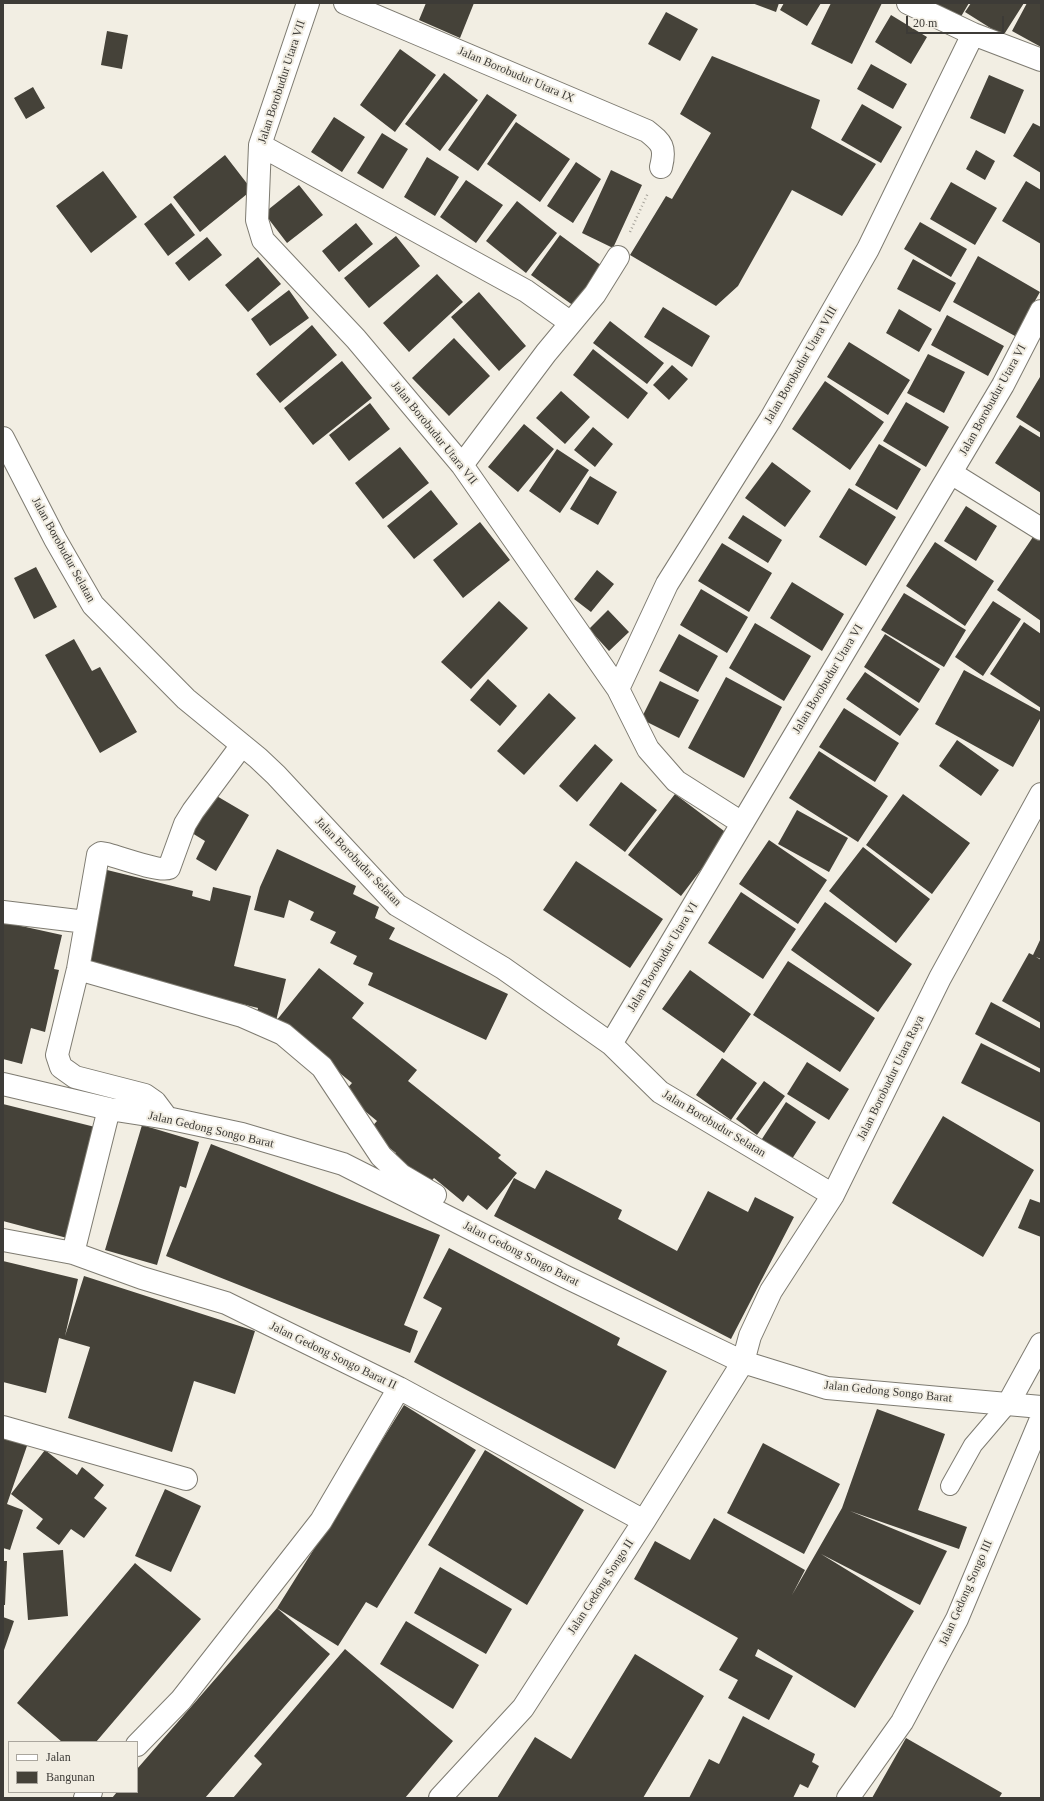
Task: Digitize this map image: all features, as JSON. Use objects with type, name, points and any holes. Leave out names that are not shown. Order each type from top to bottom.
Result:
[{"type":"street","name":"Jalan Borobudur Utara VII","points":[[308,3],[260,145],[257,220],[263,240],[356,339],[462,465],[618,690],[648,749],[676,780],[742,823]]},
{"type":"street","name":"Jalan Borobudur Utara IX","points":[[345,3],[647,131],[661,143],[664,155],[660,167]]},
{"type":"street","points":[[908,3],[973,34],[1041,60]]},
{"type":"street","name":"Jalan Borobudur Utara VIII","points":[[618,690],[666,584],[770,420],[868,249],[973,34]]},
{"type":"street","points":[[260,145],[526,291],[571,323]]},
{"type":"street","points":[[462,465],[546,353],[595,294],[618,258]]},
{"type":"street","name":"Jalan Borobudur Utara VI","points":[[611,1044],[1003,386],[1041,311]]},
{"type":"street","name":"Jalan Borobudur Selatan","points":[[3,438],[55,539],[93,605],[186,699],[276,775],[397,905],[503,968],[611,1044],[660,1092],[833,1195]]},
{"type":"street","points":[[951,473],[1041,529]]},
{"type":"street","points":[[167,1118],[155,1102],[145,1095],[74,1077],[61,1067],[57,1055],[78,970],[98,855],[107,854],[163,869],[169,868],[185,824],[242,745]]},
{"type":"street","name":"Jalan Borobudur Utara Raya","points":[[743,1362],[750,1336],[771,1291],[833,1195],[940,978],[1041,794]]},
{"type":"street","points":[[3,912],[86,922]]},
{"type":"street","points":[[78,970],[242,1016],[283,1034],[322,1067],[381,1156],[401,1175],[426,1191],[529,1241],[546,1252],[566,1277]]},
{"type":"street","name":"Jalan Gedong Songo Barat","points":[[3,1084],[109,1109],[167,1118],[242,1134],[343,1164],[566,1277],[743,1362],[827,1388],[1041,1407]]},
{"type":"street","points":[[72,1252],[109,1109]]},
{"type":"street","name":"Jalan Gedong Songo Barat II","points":[[3,1240],[72,1252],[142,1278],[226,1303],[399,1388],[644,1521]]},
{"type":"street","points":[[1008,1404],[1041,1344]]},
{"type":"street","name":"Jalan Gedong Songo II","points":[[440,1798],[523,1708],[644,1521],[743,1362]]},
{"type":"street","points":[[138,1744],[181,1700],[321,1521],[399,1388]]},
{"type":"street","name":"Jalan Gedong Songo III","points":[[848,1798],[902,1722],[957,1619],[1030,1442],[1041,1419]]},
{"type":"street","points":[[3,1427],[186,1479]]},
{"type":"lane","points":[[950,1486],[973,1445],[1008,1404]]},
{"type":"path","points":[[618,258],[660,167]]},
{"type":"building","points":[[426,3],[474,3],[460,38],[419,20]]},
{"type":"building","points":[[752,3],[779,3],[776,12]]},
{"type":"building","points":[[784,3],[821,3],[807,26],[780,10]]},
{"type":"building","points":[[831,3],[882,3],[852,64],[811,44]]},
{"type":"building","points":[[932,3],[969,3],[959,20]]},
{"type":"building","points":[[971,3],[1024,3],[1003,36],[965,12]]},
{"type":"building","points":[[1027,3],[1041,3],[1041,47],[1012,31]]},
{"type":"building","points":[[666,12],[698,29],[680,61],[648,44]]},
{"type":"building","points":[[891,15],[927,37],[911,64],[875,42]]},
{"type":"building","points":[[107,31],[128,35],[122,69],[101,65]]},
{"type":"building","points":[[400,49],[436,75],[395,132],[360,105]]},
{"type":"building","points":[[712,56],[820,100],[811,128],[876,164],[842,216],[792,190],[738,286],[716,306],[630,255],[666,196],[672,199],[711,133],[680,114]]},
{"type":"building","points":[[871,64],[907,84],[893,109],[857,89]]},
{"type":"building","points":[[444,73],[478,100],[440,151],[405,124]]},
{"type":"building","points":[[989,75],[1024,90],[1005,134],[970,118]]},
{"type":"building","points":[[33,87],[45,108],[26,119],[14,98]]},
{"type":"building","points":[[487,94],[517,115],[478,171],[448,150]]},
{"type":"building","points":[[862,104],[902,127],[881,163],[841,140]]},
{"type":"building","points":[[334,117],[365,137],[342,172],[311,152]]},
{"type":"building","points":[[516,122],[570,159],[540,202],[487,164]]},
{"type":"building","points":[[1033,123],[1041,127],[1041,173],[1013,156]]},
{"type":"building","points":[[382,133],[408,149],[383,189],[357,173]]},
{"type":"building","points":[[976,150],[995,161],[985,180],[966,169]]},
{"type":"building","points":[[225,155],[252,190],[200,232],[173,197]]},
{"type":"building","points":[[427,157],[459,177],[435,216],[404,197]]},
{"type":"building","points":[[576,162],[601,179],[573,223],[547,206]]},
{"type":"building","points":[[611,170],[642,185],[613,248],[582,233]]},
{"type":"building","points":[[103,171],[137,217],[91,253],[56,206]]},
{"type":"building","points":[[466,180],[503,205],[476,243],[440,217]]},
{"type":"building","points":[[1026,181],[1041,190],[1041,244],[1002,221]]},
{"type":"building","points":[[951,182],[997,208],[975,245],[930,219]]},
{"type":"building","points":[[299,185],[323,215],[287,243],[264,213]]},
{"type":"building","points":[[517,201],[557,233],[526,273],[486,241]]},
{"type":"building","points":[[171,203],[195,235],[168,256],[144,224]]},
{"type":"building","points":[[920,222],[967,249],[951,277],[904,249]]},
{"type":"building","points":[[356,223],[373,244],[339,272],[322,251]]},
{"type":"building","points":[[560,235],[602,266],[574,306],[531,275]]},
{"type":"building","points":[[396,236],[420,266],[369,308],[344,278]]},
{"type":"building","points":[[207,237],[222,255],[189,281],[175,263]]},
{"type":"building","points":[[978,256],[1040,292],[1015,336],[953,302]]},
{"type":"building","points":[[258,257],[281,284],[248,312],[225,285]]},
{"type":"building","points":[[913,259],[956,283],[940,312],[897,289]]},
{"type":"building","points":[[437,274],[463,302],[409,352],[383,323]]},
{"type":"building","points":[[289,290],[309,318],[270,346],[251,319]]},
{"type":"building","points":[[479,292],[526,346],[499,371],[451,317]]},
{"type":"building","points":[[663,307],[710,336],[692,367],[644,337]]},
{"type":"building","points":[[899,309],[932,329],[919,352],[886,333]]},
{"type":"building","points":[[947,315],[1004,346],[988,376],[931,345]]},
{"type":"building","points":[[610,321],[664,363],[647,384],[593,343]]},
{"type":"building","points":[[312,325],[337,355],[280,403],[256,374]]},
{"type":"building","points":[[454,338],[490,376],[449,416],[412,378]]},
{"type":"building","points":[[849,342],[910,380],[888,415],[827,377]]},
{"type":"building","points":[[593,349],[648,393],[628,419],[573,375]]},
{"type":"building","points":[[928,354],[965,372],[944,413],[907,393]]},
{"type":"building","points":[[342,361],[372,398],[313,445],[284,408]]},
{"type":"building","points":[[672,365],[688,379],[669,400],[653,385]]},
{"type":"building","points":[[1040,377],[1041,378],[1041,433],[1016,417]]},
{"type":"building","points":[[825,381],[884,422],[850,470],[792,429]]},
{"type":"building","points":[[561,391],[590,417],[565,444],[536,418]]},
{"type":"building","points":[[906,402],[949,427],[926,467],[883,441]]},
{"type":"building","points":[[370,403],[390,429],[349,461],[329,435]]},
{"type":"building","points":[[524,424],[554,449],[518,492],[488,467]]},
{"type":"building","points":[[1020,425],[1041,438],[1041,493],[995,463]]},
{"type":"building","points":[[593,427],[613,444],[595,467],[574,450]]},
{"type":"building","points":[[879,444],[921,469],[897,510],[855,485]]},
{"type":"building","points":[[400,447],[429,483],[383,519],[355,483]]},
{"type":"building","points":[[557,449],[589,470],[560,513],[529,491]]},
{"type":"building","points":[[772,462],[811,491],[785,527],[745,498]]},
{"type":"building","points":[[590,476],[617,492],[598,525],[570,509]]},
{"type":"building","points":[[849,488],[896,517],[866,566],[819,537]]},
{"type":"building","points":[[431,490],[458,524],[414,559],[387,526]]},
{"type":"building","points":[[966,506],[997,526],[976,561],[944,541]]},
{"type":"building","points":[[743,515],[782,540],[768,563],[728,538]]},
{"type":"building","points":[[480,522],[510,560],[463,598],[433,560]]},
{"type":"building","points":[[1035,534],[1041,538],[1041,621],[997,590]]},
{"type":"building","points":[[935,542],[994,581],[965,626],[906,586]]},
{"type":"building","points":[[722,543],[772,573],[749,612],[698,581]]},
{"type":"building","points":[[36,567],[57,607],[34,619],[14,578]]},
{"type":"building","points":[[597,570],[614,584],[591,612],[574,599]]},
{"type":"building","points":[[792,582],[844,614],[822,651],[770,618]]},
{"type":"building","points":[[701,589],[748,617],[727,653],[680,625]]},
{"type":"building","points":[[904,593],[966,630],[944,667],[881,630]]},
{"type":"building","points":[[499,601],[528,628],[471,689],[441,662]]},
{"type":"building","points":[[993,601],[1021,619],[983,676],[955,657]]},
{"type":"building","points":[[608,610],[629,632],[609,651],[589,629]]},
{"type":"building","points":[[1024,622],[1041,634],[1041,708],[990,674]]},
{"type":"building","points":[[755,623],[811,656],[784,701],[729,668]]},
{"type":"building","points":[[679,634],[718,656],[698,692],[659,671]]},
{"type":"building","points":[[885,634],[940,669],[919,703],[864,667]]},
{"type":"building","points":[[74,639],[92,671],[100,667],[137,732],[100,753],[45,655]]},
{"type":"building","points":[[964,670],[1041,712],[1041,717],[1013,767],[935,724]]},
{"type":"building","points":[[865,672],[919,709],[900,736],[846,699]]},
{"type":"building","points":[[726,677],[782,707],[744,778],[688,748]]},
{"type":"building","points":[[488,679],[517,706],[500,726],[470,700]]},
{"type":"building","points":[[660,681],[699,700],[679,738],[641,719]]},
{"type":"building","points":[[549,693],[576,718],[524,775],[497,751]]},
{"type":"building","points":[[844,708],[899,743],[875,782],[819,747]]},
{"type":"building","points":[[957,740],[999,770],[981,796],[939,766]]},
{"type":"building","points":[[595,744],[613,760],[577,802],[559,786]]},
{"type":"building","points":[[819,751],[888,796],[858,842],[789,798]]},
{"type":"building","points":[[621,782],[657,810],[625,852],[589,825]]},
{"type":"building","points":[[675,794],[728,834],[681,896],[628,855]]},
{"type":"building","points":[[903,794],[970,843],[932,894],[866,845]]},
{"type":"building","points":[[215,795],[249,815],[216,871],[196,859],[205,841],[192,833]]},
{"type":"building","points":[[797,810],[848,838],[829,872],[778,844]]},
{"type":"building","points":[[769,840],[827,880],[798,924],[739,884]]},
{"type":"building","points":[[863,847],[930,899],[896,943],[829,891]]},
{"type":"building","points":[[277,849],[356,886],[353,894],[379,907],[375,918],[395,928],[389,939],[508,994],[486,1040],[368,985],[373,973],[353,964],[357,956],[330,943],[336,932],[310,920],[314,912],[289,900],[284,918],[254,910],[260,887]]},
{"type":"building","points":[[576,861],[663,919],[630,968],[543,910]]},
{"type":"building","points":[[107,870],[193,891],[192,896],[210,901],[213,887],[251,896],[234,966],[286,979],[276,1021],[256,1017],[258,1008],[83,965]]},
{"type":"building","points":[[741,892],[796,929],[763,979],[708,943]]},
{"type":"building","points":[[825,902],[912,964],[878,1012],[791,950]]},
{"type":"building","points":[[3,922],[62,935],[54,969],[59,970],[45,1032],[31,1028],[22,1064],[3,1059]]},
{"type":"building","points":[[1041,938],[1041,959],[1036,957],[1041,960],[1041,1023],[1002,1001],[1029,953],[1033,955]]},
{"type":"building","points":[[788,961],[875,1018],[840,1072],[753,1015]]},
{"type":"building","points":[[319,968],[364,1003],[352,1018],[417,1070],[408,1081],[501,1155],[498,1158],[517,1173],[487,1210],[468,1195],[463,1202],[434,1178],[429,1184],[394,1155],[396,1153],[368,1131],[377,1121],[343,1093],[352,1083],[276,1021]]},
{"type":"building","points":[[690,970],[751,1014],[724,1053],[662,1009]]},
{"type":"building","points":[[991,1002],[1041,1029],[1041,1069],[975,1034]]},
{"type":"building","points":[[981,1043],[1041,1073],[1041,1123],[961,1083]]},
{"type":"building","points":[[722,1058],[757,1083],[731,1120],[696,1095]]},
{"type":"building","points":[[807,1062],[849,1089],[829,1120],[787,1094]]},
{"type":"building","points":[[764,1081],[785,1096],[757,1135],[736,1119]]},
{"type":"building","points":[[786,1102],[816,1122],[790,1162],[760,1142]]},
{"type":"building","points":[[3,1104],[95,1127],[67,1238],[3,1221]]},
{"type":"building","points":[[943,1116],[1034,1170],[983,1257],[892,1203]]},
{"type":"building","points":[[142,1125],[199,1142],[186,1188],[180,1186],[157,1265],[105,1250]]},
{"type":"building","points":[[211,1144],[440,1235],[404,1325],[418,1331],[410,1353],[166,1256]]},
{"type":"building","points":[[546,1170],[622,1210],[618,1219],[677,1251],[708,1191],[748,1212],[755,1197],[794,1217],[731,1339],[494,1216],[514,1178],[535,1189]]},
{"type":"building","points":[[1030,1199],[1041,1203],[1041,1237],[1018,1228]]},
{"type":"building","points":[[449,1248],[620,1338],[617,1345],[667,1371],[615,1469],[414,1362],[442,1308],[423,1298]]},
{"type":"building","points":[[3,1261],[78,1279],[65,1336],[84,1276],[255,1331],[235,1394],[194,1381],[172,1452],[68,1418],[90,1347],[59,1338],[46,1393],[3,1382]]},
{"type":"building","points":[[404,1405],[476,1450],[377,1608],[366,1602],[338,1646],[277,1608]]},
{"type":"building","points":[[877,1409],[945,1434],[918,1510],[967,1527],[959,1549],[850,1511],[947,1551],[920,1605],[821,1554],[914,1611],[855,1708],[758,1649],[755,1656],[793,1676],[769,1720],[728,1698],[738,1680],[719,1670],[738,1638],[634,1579],[655,1541],[690,1560],[714,1518],[805,1570],[792,1595],[842,1508]]},
{"type":"building","points":[[3,1435],[28,1443],[7,1504],[23,1510],[10,1550],[3,1548]]},
{"type":"building","points":[[763,1443],[840,1484],[804,1554],[727,1513]]},
{"type":"building","points":[[45,1450],[77,1475],[82,1467],[104,1485],[94,1498],[107,1508],[84,1538],[71,1529],[59,1545],[36,1528],[43,1519],[11,1494]]},
{"type":"building","points":[[485,1450],[584,1510],[527,1605],[428,1545]]},
{"type":"building","points":[[165,1489],[201,1506],[171,1572],[135,1556]]},
{"type":"building","points":[[63,1550],[68,1616],[28,1620],[23,1553]]},
{"type":"building","points":[[3,1561],[7,1561],[5,1605],[3,1605]]},
{"type":"building","points":[[135,1563],[201,1619],[97,1741],[61,1741],[17,1703]]},
{"type":"building","points":[[440,1567],[512,1609],[486,1654],[414,1613]]},
{"type":"building","points":[[277,1608],[330,1654],[205,1798],[112,1798],[116,1793],[138,1793],[138,1768]]},
{"type":"building","points":[[3,1617],[14,1621],[3,1653]]},
{"type":"building","points":[[406,1621],[479,1665],[453,1709],[380,1664]]},
{"type":"building","points":[[345,1649],[453,1741],[405,1798],[233,1798],[262,1764],[254,1756]]},
{"type":"building","points":[[635,1654],[704,1696],[643,1798],[497,1798],[535,1737],[571,1759]]},
{"type":"building","points":[[743,1716],[815,1754],[812,1762],[819,1766],[808,1788],[800,1784],[793,1798],[689,1798],[709,1759],[719,1764]]},
{"type":"building","points":[[906,1738],[1002,1793],[999,1798],[872,1798]]}]
